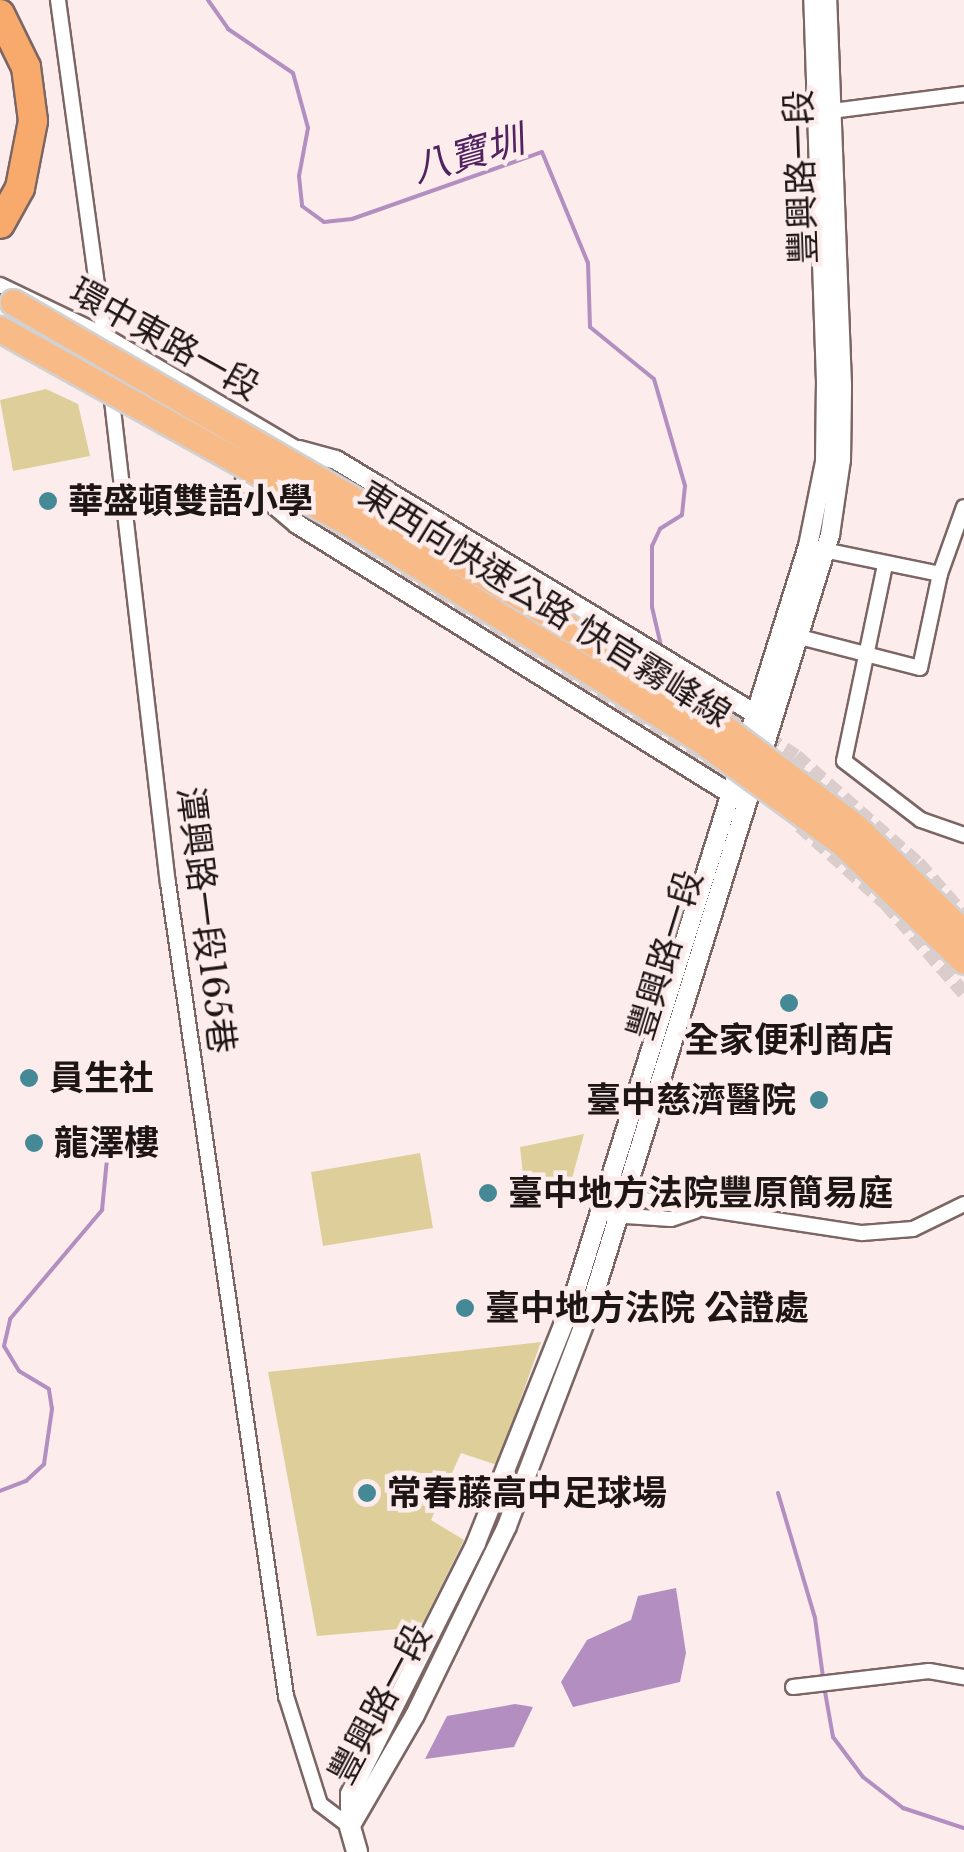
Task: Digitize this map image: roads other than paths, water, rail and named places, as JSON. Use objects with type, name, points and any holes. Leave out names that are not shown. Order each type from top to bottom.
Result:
[{"type":"highway","points":[[0,14],[26,67],[33,122],[20,188],[0,224]]},
{"type":"highway","name":"東西向快速公路 快官霧峰線","points":[[4,293],[507,588],[714,720],[856,827],[964,933]]},
{"type":"highway","name":"東西向快速公路 快官霧峰線","points":[[0,329],[364,532],[776,790],[896,892],[964,961]]},
{"type":"main road","points":[[350,1827],[356,1852]]},
{"type":"street","name":"潭興路一段165巷","points":[[58,0],[113,404],[168,882],[286,1696],[320,1804],[350,1827]]},
{"type":"street","name":"豐興路一段","points":[[814,0],[824,112]]},
{"type":"street","name":"豐興路一段","points":[[350,1827],[415,1715],[507,1526],[589,1311],[614,1195],[816,549],[825,462],[824,112],[828,0]]},
{"type":"street","points":[[824,112],[964,94]]},
{"type":"street","name":"環中東路一段","points":[[4,293],[104,335],[299,450]]},
{"type":"street","points":[[0,342],[270,494]]},
{"type":"street","points":[[299,450],[336,460],[764,719]]},
{"type":"street","points":[[245,480],[297,524],[738,798]]},
{"type":"street","points":[[789,634],[920,668],[940,574],[964,507]]},
{"type":"street","points":[[816,549],[940,574]]},
{"type":"street","points":[[885,565],[844,761],[920,820],[964,835]]},
{"type":"street","points":[[614,1195],[696,1211],[862,1234],[914,1229],[964,1204]]},
{"type":"street","points":[[609,1214],[670,1219],[696,1211]]},
{"type":"street","points":[[792,1687],[929,1671],[964,1677]]},
{"type":"waterway","name":"八寶圳","points":[[208,0],[228,29],[293,73],[308,128],[299,176],[302,206],[324,222],[352,219],[542,152],[588,263],[590,327],[654,379],[685,486],[682,515],[660,529],[652,546],[652,607],[660,643]]},
{"type":"waterway","points":[[0,1491],[26,1481],[44,1464],[52,1409],[49,1389],[19,1371],[4,1346],[10,1319],[102,1210],[109,1139]]},
{"type":"waterway","points":[[778,1493],[815,1618],[823,1677]]},
{"type":"waterway","points":[[824,1686],[833,1737],[863,1777],[903,1808],[964,1828]]},
{"type":"tunnel","points":[[313,458],[448,540]]},
{"type":"tunnel","points":[[275,497],[734,778]]},
{"type":"tunnel","points":[[607,637],[796,756],[918,863],[964,915]]},
{"type":"tunnel","points":[[800,826],[886,904],[964,993]]},
{"type":"place","name":"華盛頓雙語小學","points":[[48,501]]},
{"type":"place","name":"全家便利商店","points":[[789,1003]]},
{"type":"place","name":"員生社","points":[[29,1078]]},
{"type":"place","name":"臺中慈濟醫院","points":[[819,1100]]},
{"type":"place","name":"龍澤樓","points":[[34,1143]]},
{"type":"place","name":"臺中地方法院豐原簡易庭","points":[[488,1193]]},
{"type":"place","name":"臺中地方法院 公證處","points":[[465,1308]]},
{"type":"place","name":"常春藤高中足球場","points":[[367,1493]]}]
